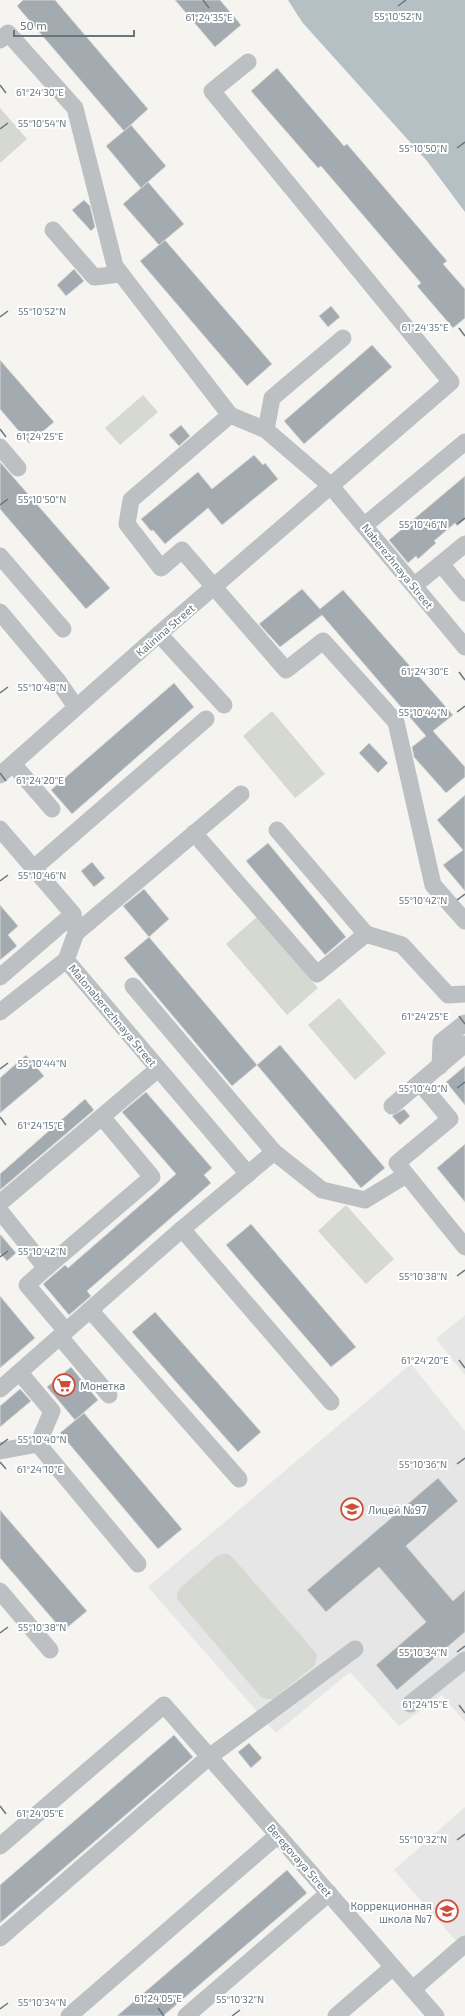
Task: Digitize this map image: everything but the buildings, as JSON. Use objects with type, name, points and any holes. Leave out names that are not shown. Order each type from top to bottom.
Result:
[{"type":"street","points":[[0,40],[8,33],[75,108],[115,266],[230,415],[131,500],[126,524],[161,568],[182,550],[213,588],[286,670],[323,641],[396,722],[433,885],[465,921]]},
{"type":"street","name":"Kalinina Street","points":[[0,776],[159,634],[451,382],[212,91],[248,62]]},
{"type":"street","points":[[54,230],[94,277],[121,274]]},
{"type":"street","points":[[266,430],[272,398],[343,338]]},
{"type":"street","name":"Naberezhnaya Street","points":[[230,415],[266,430],[330,485],[365,525],[465,647]]},
{"type":"street","points":[[365,525],[464,446]]},
{"type":"street","points":[[0,447],[18,468]]},
{"type":"street","points":[[415,586],[465,544]]},
{"type":"street","points":[[0,556],[63,629]]},
{"type":"street","points":[[441,564],[465,593]]},
{"type":"street","points":[[0,612],[58,681],[76,707]]},
{"type":"street","points":[[159,634],[224,705]]},
{"type":"street","points":[[34,868],[206,719]]},
{"type":"street","points":[[13,764],[52,809]]},
{"type":"street","points":[[76,933],[241,794]]},
{"type":"street","points":[[0,829],[74,914],[0,976]]},
{"type":"street","points":[[277,830],[366,934],[402,945],[448,995],[465,994]]},
{"type":"street","points":[[194,833],[317,974],[366,934]]},
{"type":"street","name":"Malonaberezhnaya Street","points":[[74,914],[76,933],[66,960],[248,1174]]},
{"type":"street","points":[[0,1012],[66,960]]},
{"type":"street","points":[[133,986],[274,1152],[322,1190],[365,1200],[406,1175]]},
{"type":"street","points":[[440,1066],[441,1042],[465,1023]]},
{"type":"street","points":[[392,1106],[465,1044]]},
{"type":"street","points":[[0,1203],[158,1069]]},
{"type":"street","points":[[420,1083],[450,1119],[397,1163],[465,1247]]},
{"type":"street","points":[[102,1117],[152,1177],[27,1285],[109,1395]]},
{"type":"street","points":[[0,1390],[182,1229],[274,1152]]},
{"type":"street","points":[[0,1211],[46,1268]]},
{"type":"street","points":[[182,1229],[331,1402]]},
{"type":"street","points":[[90,1310],[239,1479]]},
{"type":"street","points":[[20,1373],[52,1411],[38,1444]]},
{"type":"street","points":[[0,1451],[38,1444]]},
{"type":"street","points":[[38,1444],[138,1564]]},
{"type":"street","points":[[0,1591],[50,1650]]},
{"type":"street","points":[[0,1938],[209,1757],[355,1650]]},
{"type":"street","points":[[410,1704],[465,1660]]},
{"type":"street","name":"Beregovaya Street","points":[[0,1846],[164,1705],[436,2016]]},
{"type":"street","points":[[69,2016],[278,1835]]},
{"type":"street","points":[[186,2016],[329,1893]]},
{"type":"street","points":[[412,1989],[465,1944]]},
{"type":"street","points":[[336,2016],[393,1967]]},
{"type":"shaded area","points":[[288,0],[465,0],[465,212],[427,161],[302,22]]},
{"type":"shaded area","points":[[0,108],[27,139],[0,163]]},
{"type":"shaded area","points":[[143,395],[158,412],[120,445],[105,428]]},
{"type":"shaded area","points":[[272,711],[325,774],[295,798],[243,736]]},
{"type":"shaded area","points":[[257,917],[318,988],[287,1015],[226,944]]},
{"type":"shaded area","points":[[339,998],[386,1053],[355,1080],[308,1025]]},
{"type":"shaded area","points":[[346,1205],[394,1259],[366,1284],[318,1231]]},
{"type":"shaded area","points":[[465,1315],[465,1375],[436,1339]]},
{"type":"shaded area","name":"Лицей №97","points":[[411,1364],[465,1431],[465,1722],[442,1695],[399,1726],[350,1672],[276,1733],[148,1587]]},
{"type":"shaded area","points":[[228,1554],[233,1558],[317,1654],[315,1665],[273,1699],[261,1697],[177,1599],[177,1593],[180,1588],[217,1556]]},
{"type":"shaded area","name":"Коррекционная школа №7","points":[[465,1807],[465,1951],[394,1870]]},
{"type":"place","name":"Монетка","points":[[64,1385]]},
{"type":"place","name":"Лицей №97","points":[[352,1509]]},
{"type":"place","name":"Коррекционная школа №7","points":[[447,1911]]}]
